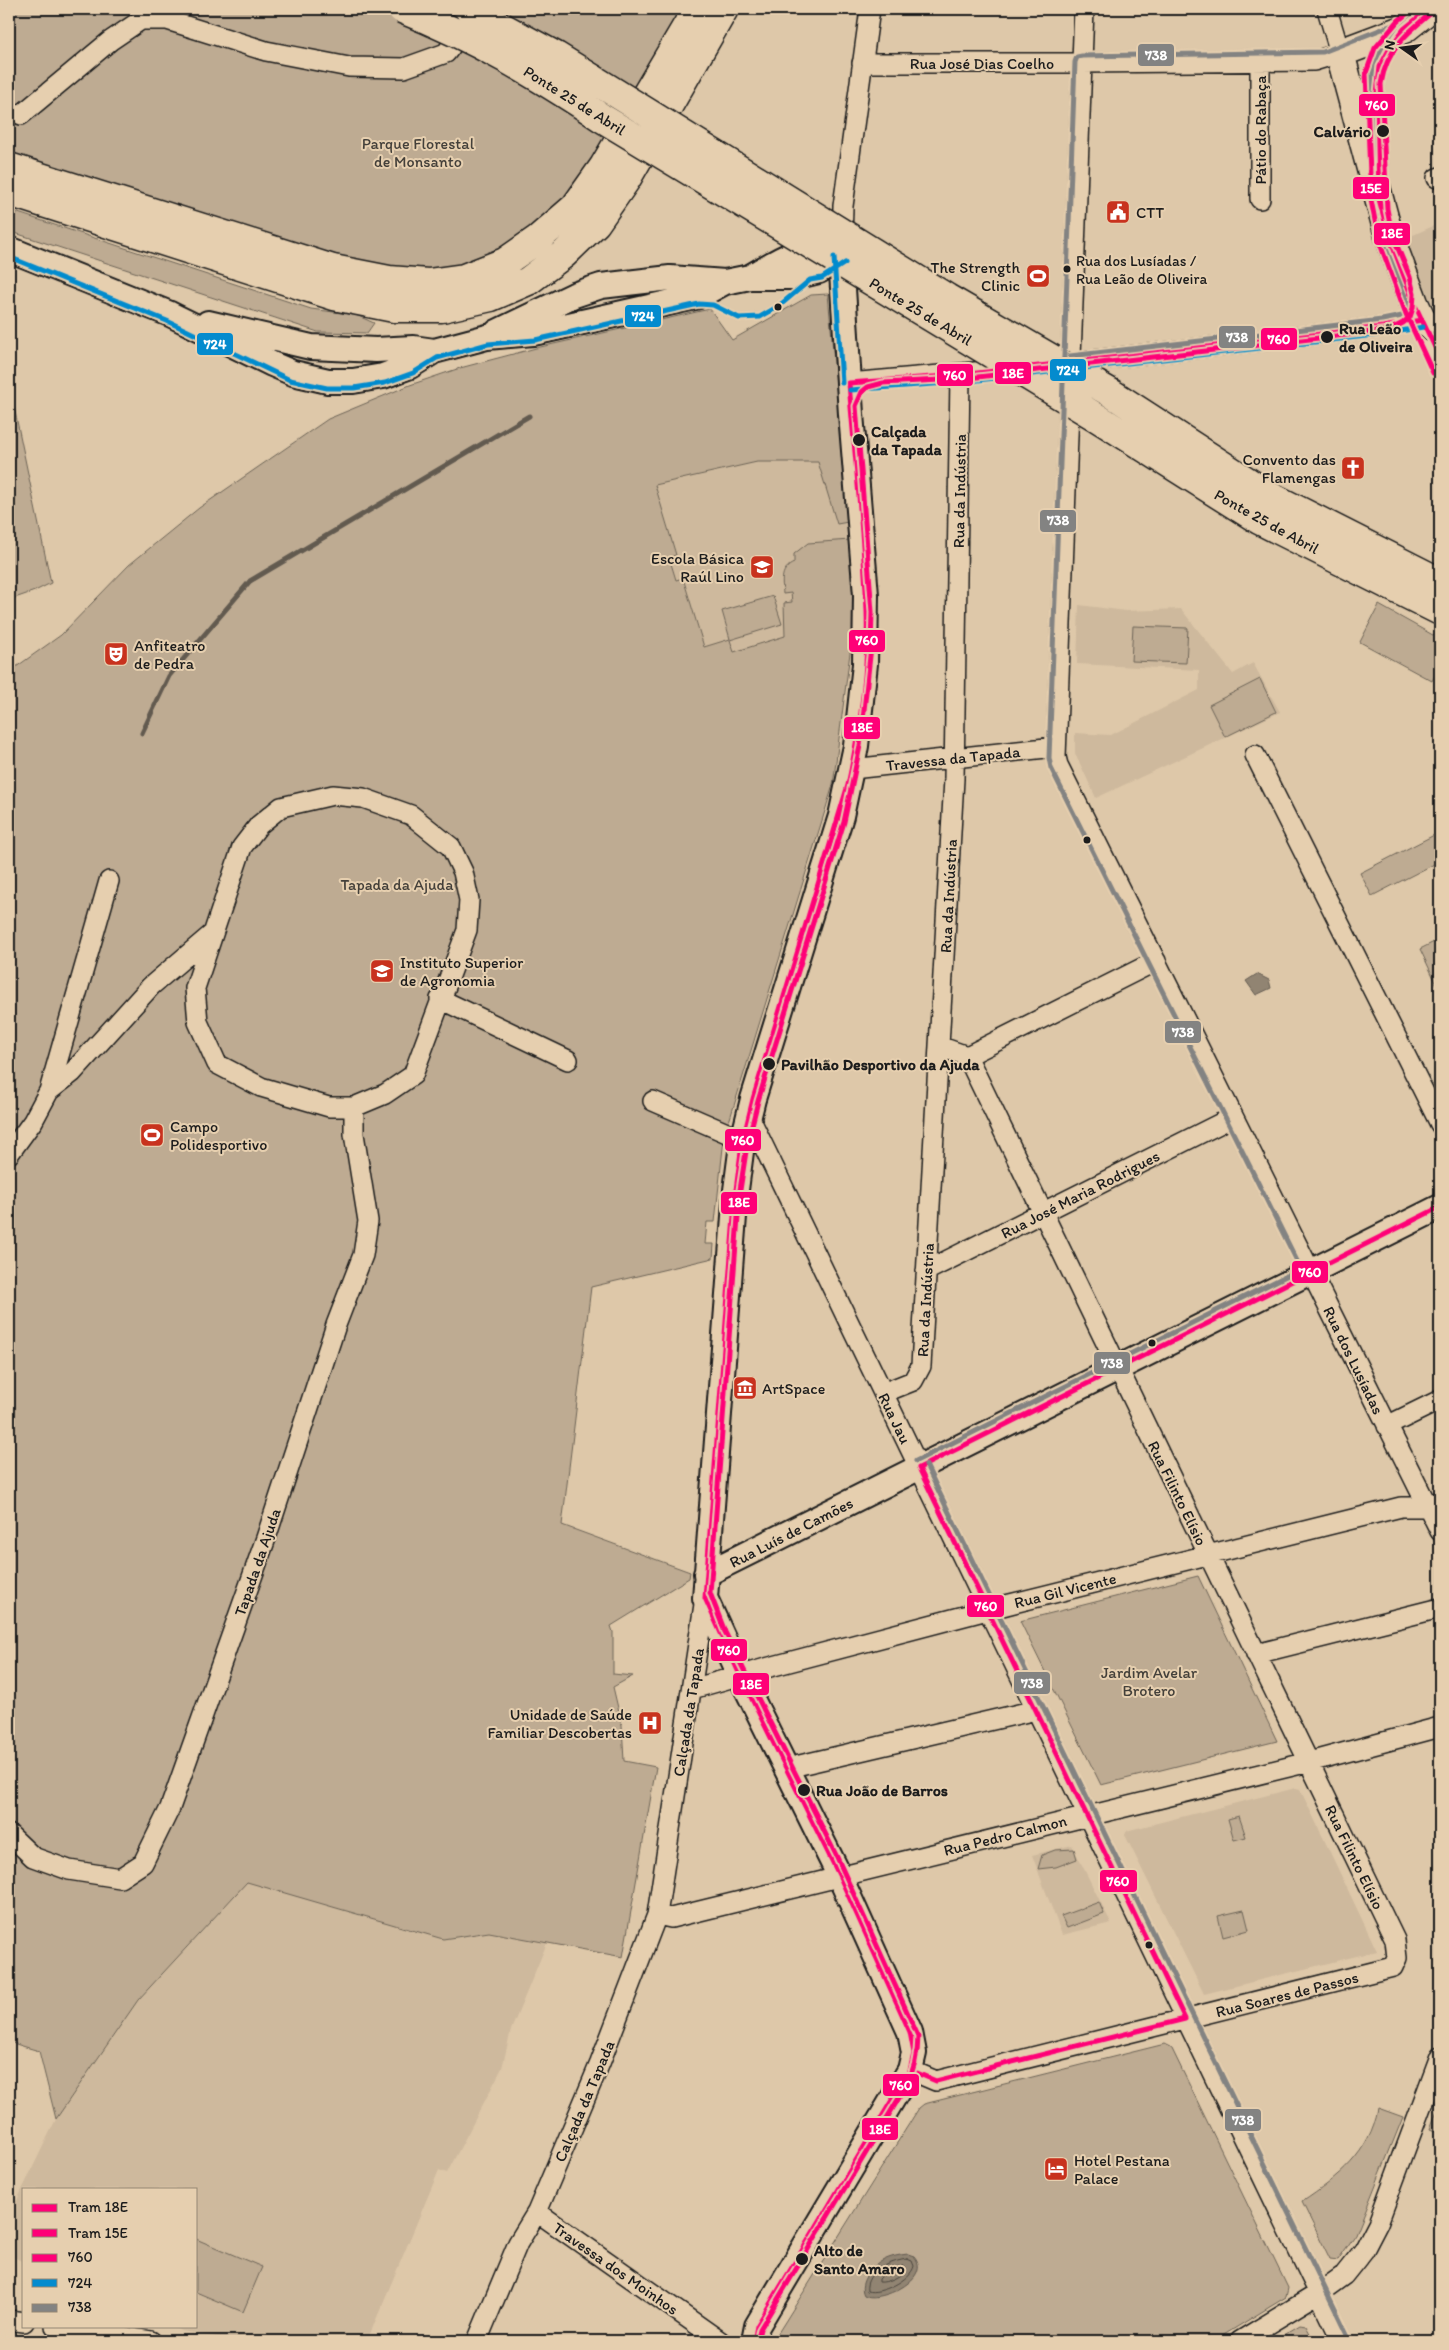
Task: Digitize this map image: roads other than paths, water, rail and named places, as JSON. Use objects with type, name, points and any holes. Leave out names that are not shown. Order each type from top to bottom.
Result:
[{"type":"main road","name":"Ponte 25 de Abril","points":[[402,9],[452,29],[545,80],[602,118],[1096,417],[1258,520],[1440,611]]},
{"type":"main road","name":"Ponte 25 de Abril","points":[[469,9],[556,56],[939,292],[1111,393],[1270,496],[1440,582]]},
{"type":"main road","points":[[9,167],[333,269],[408,282],[428,283],[464,278],[505,262],[538,239],[574,207],[604,166],[696,9]]},
{"type":"main road","points":[[9,192],[334,296],[394,308],[442,308],[490,297],[528,281],[564,254],[596,223],[626,180],[724,9]]},
{"type":"main road","points":[[1429,9],[1397,38],[1340,53],[1389,236],[1422,320],[1440,358]]},
{"type":"street","points":[[21,115],[110,41],[141,20],[166,20],[266,50],[348,68],[404,68],[446,52],[473,19],[477,9]]},
{"type":"street","name":"Calçada da Tapada","points":[[477,2341],[518,2243],[536,2212],[600,2063],[657,1915],[705,1598],[736,1190],[744,1140],[749,1116],[841,816],[852,769],[863,682],[867,630],[841,257],[843,206],[870,9]]},
{"type":"street","name":"Rua dos Lusíadas","points":[[1084,9],[1055,747],[1058,765],[1387,1426],[1434,1504],[1440,1531]]},
{"type":"street","points":[[1327,9],[1340,53]]},
{"type":"street","name":"Rua José Dias Coelho","points":[[862,63],[1082,64],[1314,61],[1340,53]]},
{"type":"street","name":"Pátio do Rabaça","points":[[1260,61],[1260,199]]},
{"type":"street","points":[[9,249],[170,314],[293,373],[328,381],[353,381],[383,376],[410,366],[434,352],[487,337],[549,330],[699,296],[725,282],[750,277],[795,277],[820,271],[841,257]]},
{"type":"street","points":[[170,314],[311,346],[376,350],[413,348],[434,352]]},
{"type":"street","points":[[849,383],[960,375],[1071,363],[1383,327],[1422,320]]},
{"type":"street","name":"Rua da Indústria","points":[[882,1393],[909,1384],[920,1372],[955,758],[960,375]]},
{"type":"street","name":"Travessa da Tapada","points":[[852,769],[1055,747]]},
{"type":"street","points":[[1255,755],[1440,1124]]},
{"type":"street","points":[[333,795],[363,798],[411,815],[452,847],[463,872],[468,900],[467,930],[440,999],[412,1075],[385,1094],[354,1108],[329,1107],[261,1087],[217,1064],[198,1022],[194,988],[242,847],[259,825],[281,807],[333,795]]},
{"type":"street","points":[[9,1154],[33,1121],[49,1091],[109,881]]},
{"type":"street","points":[[49,1091],[72,1073],[151,986],[213,933]]},
{"type":"street","points":[[939,1046],[967,1056],[1156,961]]},
{"type":"street","points":[[440,999],[568,1060]]},
{"type":"street","name":"Rua Filinto Elísio","points":[[967,1056],[1395,1940],[1397,1958]]},
{"type":"street","points":[[653,1100],[744,1140]]},
{"type":"street","name":"Tapada da Ajuda","points":[[9,1834],[34,1857],[69,1870],[120,1878],[143,1862],[170,1808],[266,1538],[336,1325],[363,1255],[368,1221],[354,1134],[354,1108]]},
{"type":"street","name":"Rua Jau","points":[[749,1116],[1342,2341]]},
{"type":"street","name":"Rua José Maria Rodrigues","points":[[926,1271],[1233,1117]]},
{"type":"street","name":"Rua Luís de Camões","points":[[706,1574],[1440,1207]]},
{"type":"street","points":[[1387,1426],[1440,1400]]},
{"type":"street","name":"Rua Gil Vicente","points":[[692,1689],[988,1610],[1208,1554],[1401,1507],[1434,1504]]},
{"type":"street","points":[[705,1598],[740,1675],[840,1877],[910,2032],[914,2053],[910,2070],[757,2326],[754,2341]]},
{"type":"street","points":[[1256,1654],[1440,1608]]},
{"type":"street","points":[[787,1768],[1036,1710]]},
{"type":"street","name":"Rua Pedro Calmon","points":[[657,1915],[671,1918],[1308,1762],[1440,1727]]},
{"type":"street","name":"Rua Soares de Passos","points":[[910,2070],[936,2081],[1392,1967],[1397,1958]]},
{"type":"street","points":[[1240,2341],[1318,2293],[1344,2275],[1355,2263],[1372,2237],[1440,2056]]},
{"type":"street","name":"Travessa dos Moinhos","points":[[536,2212],[720,2341]]},
{"type":"street","points":[[9,2320],[22,2322]]},
{"type":"street","points":[[68,2328],[151,2341]]},
{"type":"water","points":[[1257,974],[1269,980],[1271,988],[1256,995],[1246,981]]},
{"type":"water","points":[[908,2254],[914,2256],[918,2265],[917,2273],[911,2281],[902,2288],[881,2296],[871,2297],[864,2295],[862,2290],[864,2280],[875,2266],[884,2260]]},
{"type":"waterway","points":[[142,733],[169,676],[250,581],[529,416]]},
{"type":"tram line","name":"15E","points":[[1412,9],[1398,21],[1375,48],[1366,73],[1371,200],[1379,241],[1406,314],[1433,373]]},
{"type":"tram line","name":"18E","points":[[757,2341],[760,2329],[905,2088],[915,2063],[918,2043],[918,2036],[836,1855],[725,1632],[710,1593],[740,1190],[747,1145],[758,1101],[844,822],[860,746],[871,647],[872,612],[856,406],[862,392],[868,387],[883,383],[960,379],[1389,330],[1403,323],[1410,317],[1414,294],[1410,277],[1392,234],[1387,209],[1381,84],[1388,60],[1394,50],[1408,33],[1436,9]]},
{"type":"tram line","points":[[1378,323],[1407,324],[1434,333]]},
{"type":"tram line","points":[[1406,330],[1417,332],[1426,341]]},
{"type":"place","name":"Calvário","points":[[1383,131]]},
{"type":"place","name":"CTT","points":[[1118,212]]},
{"type":"place","name":"Rua dos Lusíadas / Rua Leão de Oliveira","points":[[1067,269]]},
{"type":"place","name":"The Strength Clinic","points":[[1038,276]]},
{"type":"place","name":"Rua Leão de Oliveira","points":[[1327,337]]},
{"type":"place","name":"Calçada da Tapada","points":[[859,440]]},
{"type":"place","name":"Convento das Flamengas","points":[[1353,468]]},
{"type":"place","name":"Escola Básica Raúl Lino","points":[[762,567]]},
{"type":"place","name":"Anfiteatro de Pedra","points":[[116,654]]},
{"type":"place","name":"Instituto Superior de Agronomia","points":[[382,971]]},
{"type":"place","name":"Pavilhão Desportivo da Ajuda","points":[[769,1064]]},
{"type":"place","name":"Campo Polidesportivo","points":[[152,1135]]},
{"type":"place","name":"ArtSpace","points":[[745,1388]]},
{"type":"place","name":"Unidade de Saúde Familiar Descobertas","points":[[650,1723]]},
{"type":"place","name":"Rua João de Barros","points":[[804,1790]]},
{"type":"place","name":"Hotel Pestana Palace","points":[[1056,2169]]},
{"type":"place","name":"Alto de Santo Amaro","points":[[802,2259]]},
{"type":"park label","name":"Parque Florestal de Monsanto","points":[[418,152]]},
{"type":"park label","name":"Jardim Avelar Brotero","points":[[1149,1681]]}]
